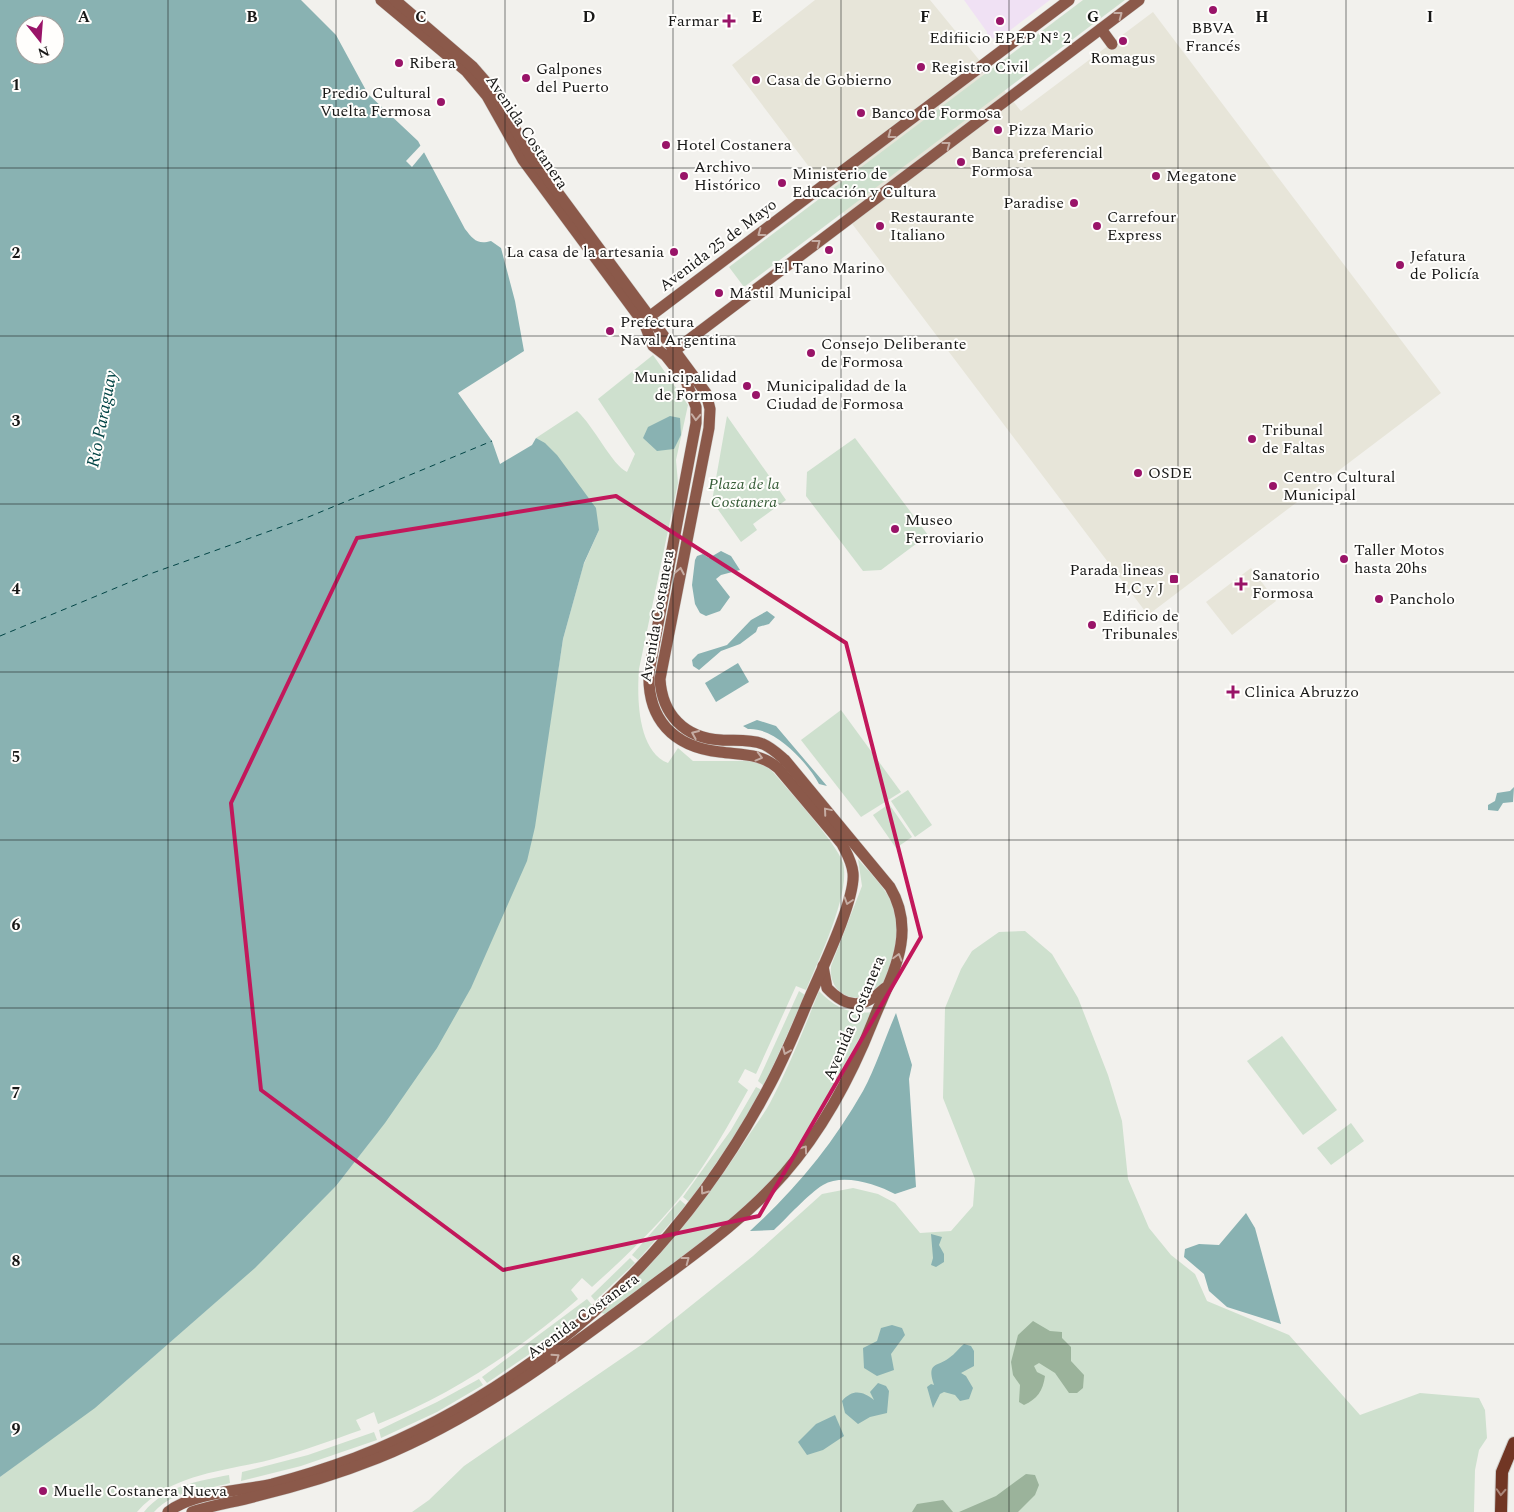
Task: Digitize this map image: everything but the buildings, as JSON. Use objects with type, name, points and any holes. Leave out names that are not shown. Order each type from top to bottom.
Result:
[{"type":"main road","name":"Avenida Costanera","points":[[192,1512],[274,1488],[334,1474],[378,1458],[448,1426],[483,1406],[558,1357],[714,1239],[751,1208],[783,1175],[815,1133],[850,1077],[897,962],[903,932],[901,909],[890,887],[774,750],[749,741],[702,738],[687,732],[665,707],[660,679],[710,428],[710,409],[706,393],[671,353],[523,160],[487,96],[466,71],[381,0]]},
{"type":"main road","name":"Avenida Costanera","points":[[395,0],[473,67],[493,90],[530,155],[647,321]]},
{"type":"main road","name":"Avenida 25 de Mayo","points":[[647,321],[1069,0]]},
{"type":"main road","points":[[671,353],[1139,0]]},
{"type":"main road","points":[[1101,29],[1112,44]]},
{"type":"main road","name":"Avenida Costanera","points":[[168,1512],[190,1501],[274,1488],[421,1431],[468,1405],[538,1359],[615,1292],[673,1231],[736,1144],[781,1064],[840,925],[852,888],[853,875],[851,863],[842,844],[778,768],[769,760],[741,753],[704,750],[677,738],[660,721],[650,695],[649,672],[696,423],[696,407],[692,394],[671,353]]},
{"type":"main road","points":[[823,964],[827,988],[845,1002],[854,1005],[866,1003],[887,986]]},
{"type":"main road","points":[[1501,1512],[1502,1472],[1514,1443]]},
{"type":"highlighted area","points":[[616,496],[846,643],[921,937],[759,1216],[503,1270],[261,1090],[231,803],[357,538]]},
{"type":"shaded area","points":[[815,0],[930,0],[1021,111],[1153,12],[1441,393],[1148,615],[732,65]]},
{"type":"shaded area","name":"Edifiicio EPEP Nº 2","points":[[964,0],[1050,0],[1004,35],[1003,39],[987,38],[987,32]]},
{"type":"shaded area","name":"Sanatorio Formosa","points":[[1251,568],[1276,601],[1232,635],[1206,602]]},
{"type":"green space","points":[[1083,0],[1125,0],[744,287],[729,267]]},
{"type":"green space","points":[[653,355],[688,405],[676,460],[678,483],[639,669],[638,693],[641,722],[650,747],[658,757],[668,763],[678,748],[693,761],[748,761],[762,763],[773,772],[822,830],[839,854],[843,863],[844,876],[838,909],[806,990],[796,986],[756,1074],[745,1069],[738,1082],[748,1090],[709,1157],[679,1199],[637,1245],[592,1287],[582,1278],[571,1290],[578,1299],[532,1336],[483,1370],[432,1399],[378,1424],[374,1412],[356,1420],[361,1430],[284,1456],[200,1475],[183,1481],[151,1499],[137,1512],[0,1512],[0,1477],[105,1399],[243,1278],[336,1186],[370,1142],[545,755],[563,639],[583,566],[599,530],[552,451],[536,438],[577,411],[615,462],[627,472],[635,454],[598,399]]},
{"type":"green space","name":"Plaza de la Costanera","points":[[727,416],[786,500],[753,524],[757,530],[741,542],[712,501]]},
{"type":"green space","points":[[855,438],[928,535],[881,570],[863,571],[806,496],[807,472]]},
{"type":"green space","points":[[841,710],[901,792],[861,817],[801,740]]},
{"type":"green space","points":[[908,790],[932,825],[915,837],[891,801]]},
{"type":"green space","points":[[889,804],[912,837],[896,848],[873,815]]},
{"type":"green space","points":[[858,859],[887,894],[894,908],[897,927],[895,950],[885,981],[872,994],[855,998],[840,992],[831,977],[831,966],[862,886]]},
{"type":"green space","points":[[1025,931],[1052,954],[1078,998],[1108,1075],[1122,1121],[1128,1179],[1149,1228],[1171,1255],[1195,1274],[1207,1301],[1289,1335],[1360,1415],[1420,1393],[1479,1398],[1485,1410],[1487,1438],[1479,1450],[1475,1470],[1474,1512],[412,1512],[429,1500],[464,1466],[647,1341],[753,1256],[822,1194],[853,1188],[878,1194],[895,1203],[920,1233],[951,1231],[973,1206],[975,1179],[943,1098],[945,1008],[961,969],[972,951],[999,932]]},
{"type":"green space","points":[[799,991],[805,995],[764,1086],[758,1081]]},
{"type":"green space","points":[[819,991],[843,1009],[864,1013],[873,1012],[837,1087],[813,1130],[793,1157],[771,1181],[722,1226],[697,1247],[605,1314],[601,1313],[660,1252],[729,1165],[770,1103],[784,1076]]},
{"type":"green space","points":[[1282,1036],[1337,1110],[1303,1135],[1247,1061]]},
{"type":"green space","points":[[756,1087],[762,1090],[737,1133],[689,1202],[683,1197],[731,1130]]},
{"type":"green space","points":[[1351,1123],[1364,1141],[1331,1165],[1317,1148]]},
{"type":"green space","points":[[680,1200],[686,1205],[638,1260],[632,1255]]},
{"type":"green space","points":[[630,1258],[635,1263],[595,1301],[591,1296]]},
{"type":"green space","points":[[587,1299],[592,1305],[531,1353],[487,1383],[482,1377]]},
{"type":"green space","points":[[1033,1321],[1050,1331],[1062,1332],[1062,1338],[1071,1347],[1071,1361],[1084,1375],[1083,1388],[1077,1393],[1069,1393],[1055,1373],[1039,1363],[1034,1366],[1037,1372],[1045,1376],[1043,1386],[1036,1397],[1024,1405],[1019,1402],[1020,1385],[1013,1375],[1011,1362],[1018,1335]]},
{"type":"green space","points":[[479,1379],[483,1385],[437,1412],[381,1438],[379,1430]]},
{"type":"green space","points":[[374,1432],[377,1440],[301,1466],[241,1481],[242,1472],[308,1455]]},
{"type":"green space","points":[[1026,1474],[1035,1475],[1039,1485],[1035,1495],[1018,1512],[959,1512],[996,1496]]},
{"type":"green space","points":[[229,1475],[230,1483],[180,1495],[162,1504],[154,1512],[144,1512],[152,1503],[172,1490],[194,1482]]},
{"type":"green space","points":[[943,1500],[953,1512],[912,1512],[917,1504]]},
{"type":"water","name":"Río Paraguay","points":[[0,0],[301,0],[336,35],[368,94],[418,141],[468,233],[479,242],[491,241],[501,248],[515,301],[524,351],[458,393],[492,441],[500,464],[532,445],[536,438],[545,443],[557,455],[596,508],[599,530],[584,563],[563,639],[535,827],[527,861],[471,988],[437,1048],[385,1123],[336,1186],[255,1268],[95,1408],[0,1477]]},
{"type":"water","points":[[670,416],[680,418],[681,435],[674,449],[657,451],[643,438],[648,427]]},
{"type":"water","points":[[721,551],[731,556],[740,570],[721,575],[716,579],[730,597],[720,611],[706,616],[700,613],[695,604],[692,585],[695,560],[697,556],[703,554],[709,558]]},
{"type":"water","points":[[767,611],[775,617],[769,624],[758,627],[756,632],[740,644],[721,651],[699,670],[693,666],[692,660],[698,654],[727,645],[751,620]]},
{"type":"water","points":[[738,663],[749,682],[716,702],[705,683]]},
{"type":"water","points":[[757,720],[776,726],[827,786],[819,784],[798,756],[779,740],[769,734],[743,726]]},
{"type":"water","points":[[1514,787],[1513,802],[1503,803],[1498,811],[1488,810],[1488,805],[1495,801],[1497,793],[1510,791]]},
{"type":"water","points":[[896,1013],[912,1065],[909,1079],[916,1187],[895,1194],[859,1181],[840,1180],[831,1182],[823,1185],[811,1194],[774,1230],[750,1231],[798,1183],[839,1129],[868,1082]]},
{"type":"water","points":[[1246,1213],[1255,1228],[1281,1324],[1227,1307],[1209,1291],[1204,1274],[1184,1257],[1185,1249],[1199,1244],[1219,1245]]},
{"type":"water","points":[[931,1234],[942,1237],[939,1245],[944,1254],[944,1262],[936,1267],[931,1265],[933,1258]]},
{"type":"water","points":[[892,1325],[902,1328],[905,1335],[891,1354],[894,1370],[877,1376],[864,1368],[863,1348],[877,1341],[881,1328]]},
{"type":"water","points":[[964,1344],[971,1346],[974,1351],[974,1366],[961,1373],[966,1376],[973,1388],[969,1399],[960,1401],[955,1395],[944,1392],[940,1394],[933,1408],[927,1387],[931,1384],[934,1385],[932,1368],[945,1361]]},
{"type":"water","points":[[878,1383],[886,1386],[889,1391],[887,1413],[870,1417],[858,1424],[845,1413],[842,1401],[854,1393],[862,1393],[874,1400],[870,1392]]},
{"type":"water","points":[[835,1415],[844,1436],[823,1450],[807,1455],[798,1442],[816,1424]]},
{"type":"pier","points":[[422,144],[426,150],[412,167],[406,161]]},
{"type":"ferry route","points":[[0,636],[147,575],[306,518],[492,441]]},
{"type":"place","name":"BBVA Francés","points":[[1213,10]]},
{"type":"place","name":"Farmar","points":[[729,21]]},
{"type":"place","name":"Edifiicio EPEP Nº 2","points":[[1000,21]]},
{"type":"place","name":"Romagus","points":[[1123,41]]},
{"type":"place","name":"Ribera","points":[[399,63]]},
{"type":"place","name":"Registro Civil","points":[[921,67]]},
{"type":"place","name":"Galpones del Puerto","points":[[526,78]]},
{"type":"place","name":"Casa de Gobierno","points":[[756,80]]},
{"type":"place","name":"Predio Cultural Vuelta Fermosa","points":[[441,102]]},
{"type":"place","name":"Banco de Formosa","points":[[861,113]]},
{"type":"place","name":"Pizza Mario","points":[[998,130]]},
{"type":"place","name":"Hotel Costanera","points":[[666,145]]},
{"type":"place","name":"Banca preferencial Formosa","points":[[961,162]]},
{"type":"place","name":"Archivo Histórico","points":[[684,176]]},
{"type":"place","name":"Megatone","points":[[1156,176]]},
{"type":"place","name":"Ministerio de Educación y Cultura","points":[[782,183]]},
{"type":"place","name":"Paradise","points":[[1074,203]]},
{"type":"place","name":"Restaurante Italiano","points":[[880,226]]},
{"type":"place","name":"Carrefour Express","points":[[1097,226]]},
{"type":"place","name":"El Tano Marino","points":[[829,250]]},
{"type":"place","name":"La casa de la artesania","points":[[674,252]]},
{"type":"place","name":"Jefatura de Policía","points":[[1400,265]]},
{"type":"place","name":"Mástil Municipal","points":[[719,293]]},
{"type":"place","name":"Prefectura Naval Argentina","points":[[610,331]]},
{"type":"place","name":"Consejo Deliberante de Formosa","points":[[811,353]]},
{"type":"place","name":"Municipalidad de Formosa","points":[[747,386]]},
{"type":"place","name":"Municipalidad de la Ciudad de Formosa","points":[[756,395]]},
{"type":"place","name":"Tribunal de Faltas","points":[[1252,439]]},
{"type":"place","name":"OSDE","points":[[1138,473]]},
{"type":"place","name":"Centro Cultural Municipal","points":[[1273,486]]},
{"type":"place","name":"Museo Ferroviario","points":[[895,529]]},
{"type":"place","name":"Taller Motos hasta 20hs","points":[[1344,559]]},
{"type":"place","name":"Parada lineas H,C y J","points":[[1174,579]]},
{"type":"place","name":"Sanatorio Formosa","points":[[1241,584]]},
{"type":"place","name":"Pancholo","points":[[1379,599]]},
{"type":"place","name":"Edificio de Tribunales","points":[[1092,625]]},
{"type":"place","name":"Clinica Abruzzo","points":[[1233,692]]},
{"type":"place","name":"Muelle Costanera Nueva","points":[[43,1491]]}]
